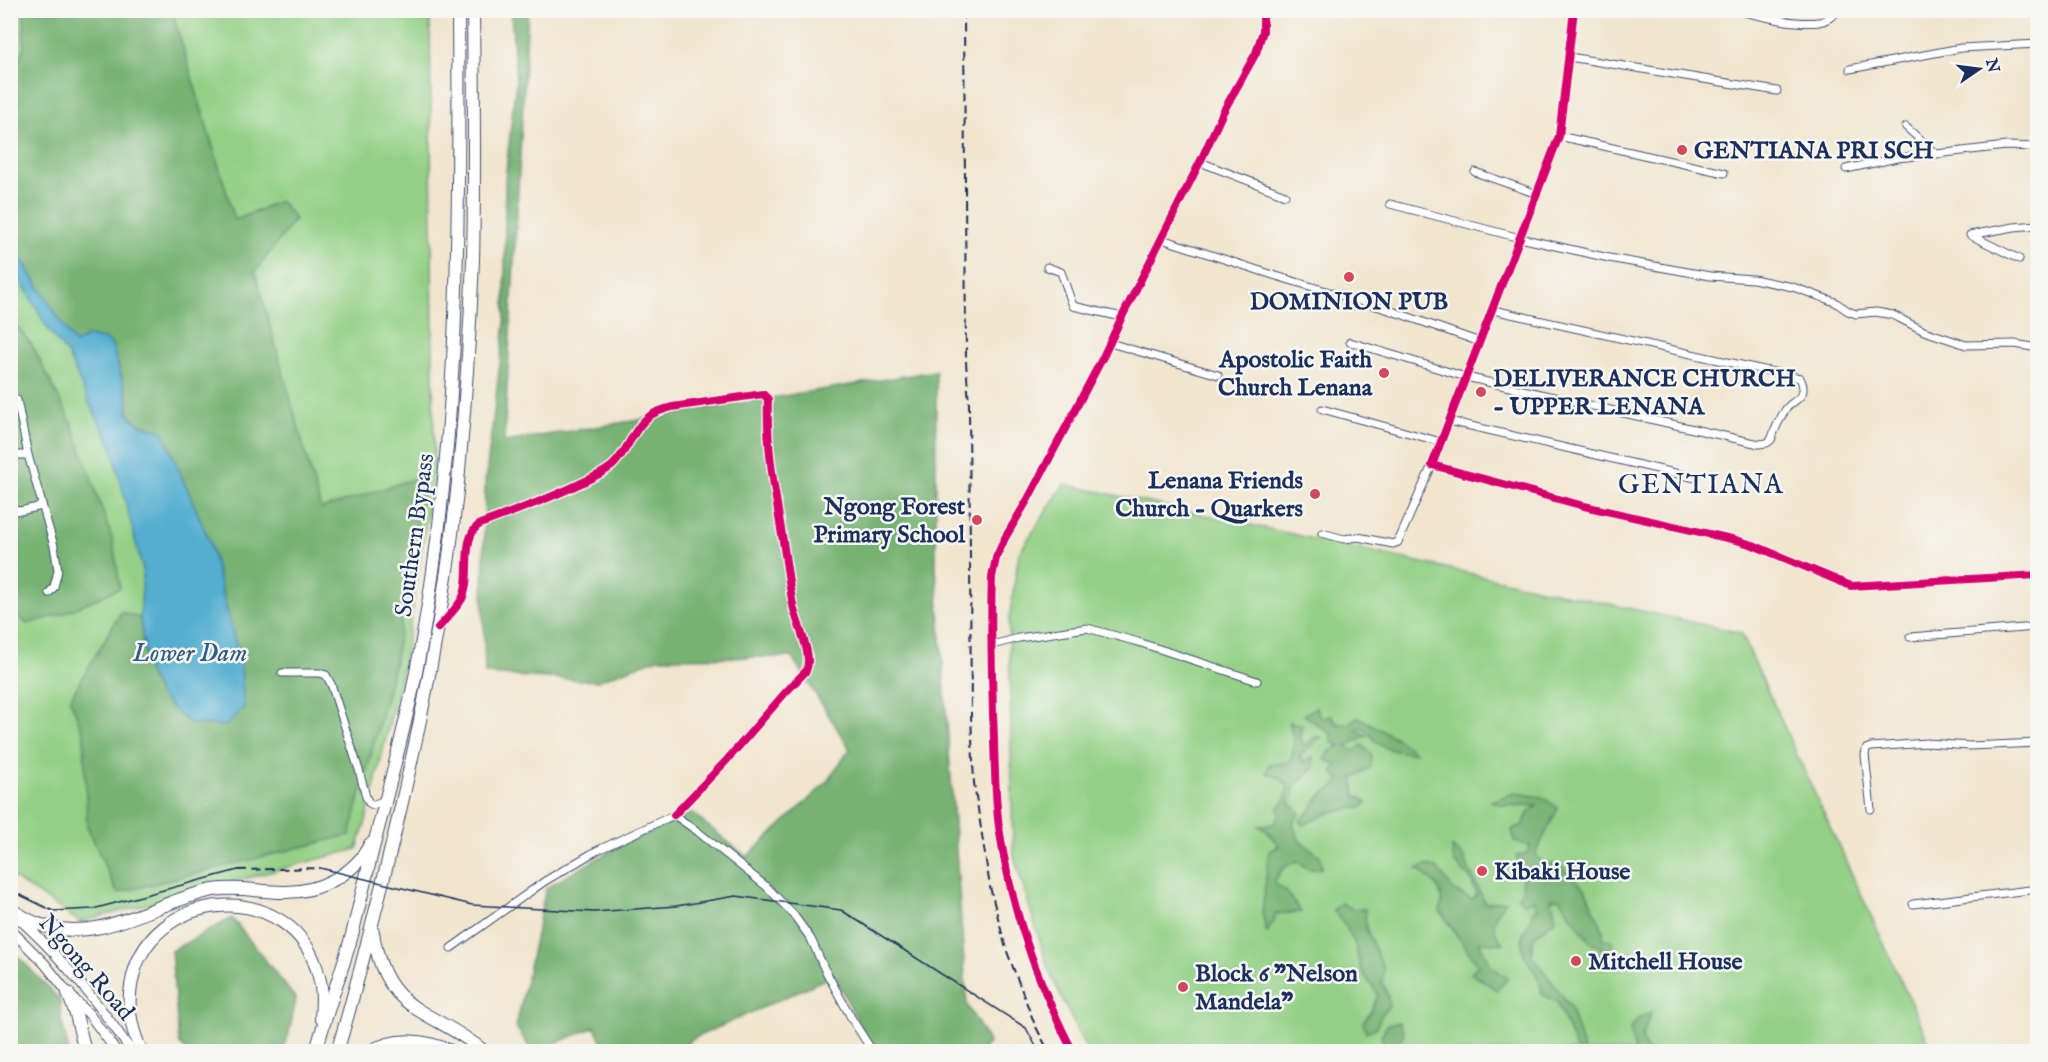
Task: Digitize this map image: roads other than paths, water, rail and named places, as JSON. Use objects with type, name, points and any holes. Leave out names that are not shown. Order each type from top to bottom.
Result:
[{"type":"highway","name":"Southern Bypass","points":[[316,1052],[352,935],[412,692],[434,555],[448,434],[458,253],[459,10]]},
{"type":"highway","name":"Southern Bypass","points":[[337,1052],[361,974],[416,744],[438,628],[458,484],[467,369],[474,167],[473,10]]},
{"type":"highway","points":[[10,910],[36,924],[58,930],[78,931],[116,924],[184,898],[216,890],[237,888],[283,892],[318,887],[332,881],[356,863],[366,852],[379,827]]},
{"type":"highway","points":[[142,1052],[132,1027],[129,999],[132,976],[138,958],[152,937],[164,926],[185,914],[220,904],[243,905],[274,916],[284,922],[302,941],[311,954],[319,974],[322,1001],[321,1034]]},
{"type":"highway","points":[[372,925],[384,975],[395,993],[422,1014],[467,1037],[484,1052]]},
{"type":"highway","points":[[68,993],[76,1014],[85,1052]]},
{"type":"highway","points":[[369,1052],[388,1044],[418,1041],[453,1052]]},
{"type":"main road","name":"Ngong Road","points":[[10,910],[78,980],[132,1052]]},
{"type":"main road","name":"Ngong Road","points":[[10,929],[45,964],[68,993],[89,1014],[117,1052]]},
{"type":"street","points":[[1073,1052],[1050,1004],[1027,943],[1011,889],[999,827],[992,645],[992,577],[996,558],[1005,538],[1110,343],[1223,112],[1256,53],[1263,31],[1263,12],[1249,10]]},
{"type":"street","points":[[1322,533],[1344,539],[1358,537],[1393,544],[1398,542],[1432,465],[1559,136],[1574,10]]},
{"type":"street","points":[[1735,10],[1783,20],[1820,22],[1829,19],[1839,10]]},
{"type":"street","points":[[1850,69],[1961,48],[2037,44]]},
{"type":"street","points":[[1569,57],[1777,91]]},
{"type":"street","points":[[1906,127],[1936,154]]},
{"type":"street","points":[[1559,136],[1724,173]]},
{"type":"street","points":[[1846,169],[1897,158],[2006,146],[2037,147]]},
{"type":"street","points":[[1200,162],[1285,195]]},
{"type":"street","points":[[1475,172],[1537,194]]},
{"type":"street","points":[[1390,204],[1520,238],[1609,258],[1710,276],[1753,279],[1793,288],[1835,302],[1856,314],[1876,312],[1893,315],[1924,331],[1966,345],[2015,344],[2037,348]]},
{"type":"street","points":[[2019,259],[1970,235],[2037,225]]},
{"type":"street","points":[[1162,239],[1399,313],[1480,342]]},
{"type":"street","points":[[1047,267],[1061,272],[1073,306],[1122,318]]},
{"type":"street","points":[[1350,342],[1466,377],[1759,444],[1771,440],[1788,406],[1798,400],[1802,393],[1803,383],[1800,378],[1493,310]]},
{"type":"street","points":[[1110,343],[1218,375]]},
{"type":"street","points":[[438,628],[461,600],[466,581],[469,537],[473,528],[554,496],[612,466],[628,447],[636,430],[658,411],[672,407],[766,395],[773,486],[793,605],[808,654],[806,671],[784,693],[743,743],[674,815],[596,851],[545,881],[451,948]]},
{"type":"street","points":[[17,400],[28,455],[54,546],[58,570],[54,587],[49,593]]},
{"type":"street","points":[[1322,409],[1441,442]]},
{"type":"street","points":[[1449,421],[1696,478]]},
{"type":"street","points":[[10,455],[28,455]]},
{"type":"street","points":[[1432,465],[1584,506],[1736,540],[1761,548],[1851,586],[2037,575]]},
{"type":"street","points":[[10,509],[20,510],[42,506]]},
{"type":"street","points":[[1910,637],[2036,627],[2037,590]]},
{"type":"street","points":[[992,645],[1019,638],[1087,628],[1138,642],[1257,681]]},
{"type":"street","points":[[282,673],[326,675],[360,770],[369,803],[377,804],[386,799]]},
{"type":"street","points":[[1871,809],[1865,755],[1866,749],[1871,747],[1927,743],[1970,746],[2037,743]]},
{"type":"street","points":[[674,815],[767,887],[793,914],[811,939],[853,1021],[873,1052]]},
{"type":"street","points":[[1913,904],[2037,889]]},
{"type":"water","name":"Lower Dam","points":[[13,246],[75,344],[88,336],[107,340],[112,345],[127,396],[128,414],[138,423],[163,432],[209,540],[241,666],[244,707],[226,726],[192,724],[175,711],[159,694],[147,670],[140,618],[143,571],[111,444],[89,403],[68,355],[48,329],[11,263]]},
{"type":"tram line","points":[[320,868],[472,905],[594,912],[676,906],[736,896],[841,910],[1026,1028],[1039,1052]]},
{"type":"tram line","points":[[10,890],[53,911],[93,909],[238,870]]},
{"type":"railway","points":[[964,10],[966,362],[969,404],[971,715],[974,783],[990,887],[1006,949],[1035,1025],[1049,1052]]},
{"type":"railway","points":[[238,870],[320,868]]},
{"type":"place","name":"GENTIANA PRI SCH","points":[[1682,150]]},
{"type":"place","name":"DOMINION PUB","points":[[1349,277]]},
{"type":"place","name":"Apostolic Faith Church Lenana","points":[[1384,373]]},
{"type":"place","name":"DELIVERANCE CHURCH - UPPER LENANA","points":[[1481,392]]},
{"type":"place","name":"Lenana Friends Church - Quarkers","points":[[1315,494]]},
{"type":"place","name":"Ngong Forest Primary School","points":[[977,520]]},
{"type":"place","name":"Kibaki House","points":[[1482,871]]},
{"type":"place","name":"Mitchell House","points":[[1576,961]]},
{"type":"place","name":"Block 6 \"Nelson Mandela\"","points":[[1183,987]]},
{"type":"district","name":"GENTIANA","points":[[1701,484]]}]
